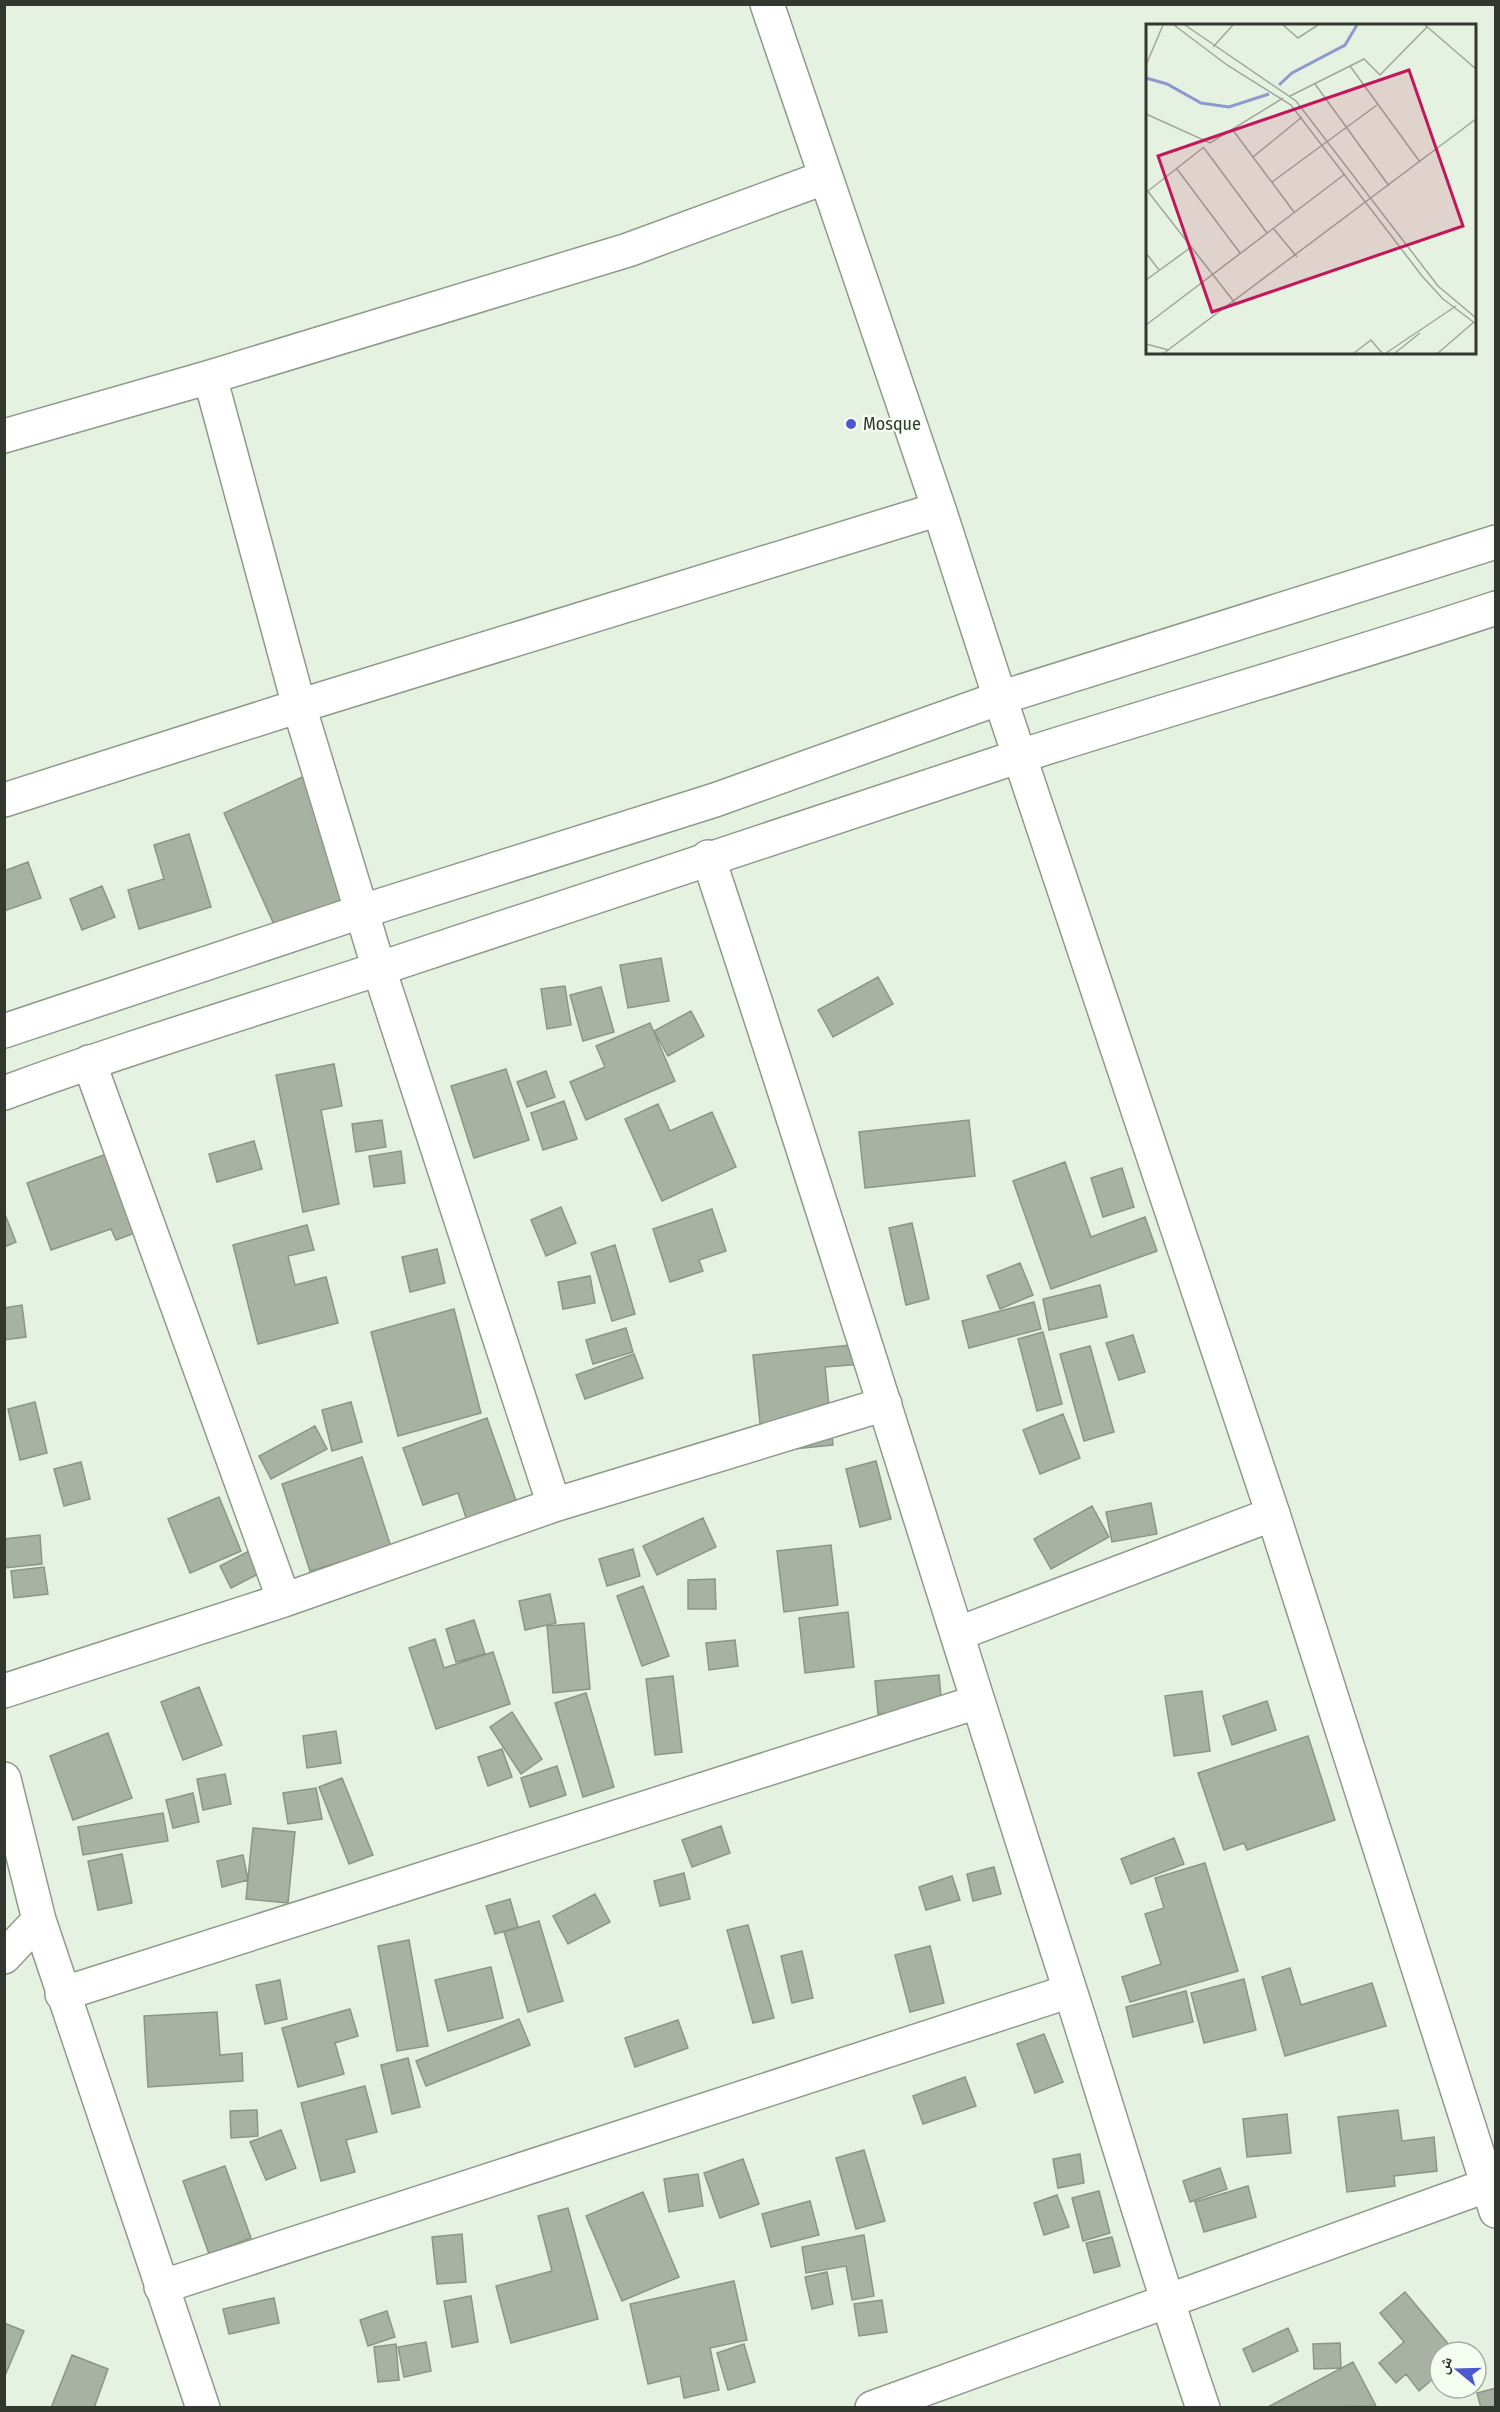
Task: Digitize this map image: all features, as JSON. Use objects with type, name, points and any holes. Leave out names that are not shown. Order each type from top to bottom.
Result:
[{"type":"street","points":[[767,4],[939,509],[1000,698],[1274,1514],[1492,2198],[1166,2300],[876,2407]]},
{"type":"street","points":[[4,436],[210,377],[628,250],[826,177]]},
{"type":"street","points":[[210,377],[299,706],[379,969],[554,1505]]},
{"type":"street","points":[[4,800],[299,706],[939,509]]},
{"type":"street","points":[[4,1031],[363,911],[715,800],[1000,698],[1496,542]]},
{"type":"street","points":[[4,1093],[89,1062],[379,969],[708,857],[1020,756],[1364,651],[1496,608]]},
{"type":"street","points":[[708,857],[808,1156],[977,1702],[1166,2300],[1203,2408]]},
{"type":"street","points":[[89,1062],[284,1600]]},
{"type":"street","points":[[4,1691],[284,1600],[554,1505],[885,1404]]},
{"type":"street","points":[[957,1634],[1274,1514]]},
{"type":"street","points":[[62,1994],[977,1702]]},
{"type":"street","points":[[4,1779],[39,1920],[62,1994],[203,2408]]},
{"type":"street","points":[[4,1957],[39,1920]]},
{"type":"street","points":[[161,2287],[1070,1991]]},
{"type":"building","points":[[311,773],[363,890],[276,929],[224,813]]},
{"type":"building","points":[[189,834],[211,907],[139,929],[128,890],[164,879],[154,845]]},
{"type":"building","points":[[28,862],[41,898],[4,911],[4,871]]},
{"type":"building","points":[[102,886],[115,917],[82,930],[70,899]]},
{"type":"building","points":[[661,958],[669,1001],[628,1008],[620,965]]},
{"type":"building","points":[[878,977],[893,1004],[833,1037],[818,1010]]},
{"type":"building","points":[[565,986],[571,1025],[547,1029],[541,989]]},
{"type":"building","points":[[601,987],[614,1032],[583,1041],[570,995]]},
{"type":"building","points":[[691,1011],[704,1036],[668,1056],[654,1031]]},
{"type":"building","points":[[650,1023],[675,1081],[586,1120],[570,1082],[605,1067],[596,1046]]},
{"type":"building","points":[[334,1064],[342,1106],[321,1110],[339,1204],[303,1212],[276,1075]]},
{"type":"building","points":[[506,1069],[529,1140],[474,1158],[451,1086]]},
{"type":"building","points":[[546,1071],[555,1097],[527,1107],[517,1082]]},
{"type":"building","points":[[564,1101],[577,1139],[543,1150],[531,1113]]},
{"type":"building","points":[[658,1104],[670,1131],[712,1112],[736,1167],[662,1201],[625,1119]]},
{"type":"building","points":[[382,1120],[386,1147],[356,1152],[352,1124]]},
{"type":"building","points":[[969,1120],[975,1176],[865,1188],[859,1132]]},
{"type":"building","points":[[254,1141],[262,1169],[217,1182],[209,1154]]},
{"type":"building","points":[[401,1151],[405,1183],[374,1187],[369,1156]]},
{"type":"building","points":[[112,1152],[140,1231],[116,1240],[111,1229],[51,1250],[27,1183]]},
{"type":"building","points":[[1065,1162],[1091,1237],[1145,1217],[1157,1251],[1051,1289],[1013,1181]]},
{"type":"building","points":[[1122,1168],[1134,1207],[1103,1217],[1091,1178]]},
{"type":"building","points":[[561,1207],[576,1243],[546,1256],[531,1220]]},
{"type":"building","points":[[712,1209],[726,1251],[699,1260],[703,1271],[670,1282],[653,1229]]},
{"type":"building","points":[[4,1212],[16,1242],[4,1247]]},
{"type":"building","points":[[912,1223],[929,1299],[906,1305],[889,1228]]},
{"type":"building","points":[[307,1225],[314,1250],[288,1256],[295,1285],[326,1277],[338,1323],[258,1344],[233,1245]]},
{"type":"building","points":[[615,1245],[635,1314],[612,1321],[591,1253]]},
{"type":"building","points":[[437,1249],[445,1283],[410,1292],[402,1257]]},
{"type":"building","points":[[1020,1263],[1033,1295],[1000,1309],[987,1276]]},
{"type":"building","points":[[590,1276],[595,1303],[563,1309],[558,1282]]},
{"type":"building","points":[[1100,1285],[1107,1317],[1049,1330],[1043,1299]]},
{"type":"building","points":[[1034,1302],[1041,1329],[969,1348],[962,1321]]},
{"type":"building","points":[[22,1305],[26,1337],[4,1340],[4,1308]]},
{"type":"building","points":[[454,1309],[481,1413],[398,1436],[371,1332]]},
{"type":"building","points":[[626,1328],[633,1352],[593,1364],[586,1340]]},
{"type":"building","points":[[1043,1332],[1062,1404],[1037,1411],[1018,1339]]},
{"type":"building","points":[[1133,1335],[1145,1372],[1119,1380],[1106,1343]]},
{"type":"building","points":[[861,1344],[862,1364],[825,1367],[833,1445],[763,1452],[753,1355]]},
{"type":"building","points":[[1090,1346],[1114,1432],[1084,1441],[1060,1354]]},
{"type":"building","points":[[634,1354],[643,1378],[585,1399],[576,1375]]},
{"type":"building","points":[[35,1402],[47,1453],[20,1460],[8,1409]]},
{"type":"building","points":[[351,1402],[362,1442],[332,1451],[322,1410]]},
{"type":"building","points":[[1063,1414],[1080,1458],[1040,1474],[1023,1430]]},
{"type":"building","points":[[487,1418],[519,1509],[469,1527],[458,1493],[423,1505],[403,1448]]},
{"type":"building","points":[[315,1426],[327,1449],[271,1479],[259,1456]]},
{"type":"building","points":[[362,1457],[391,1547],[310,1571],[282,1484]]},
{"type":"building","points":[[876,1461],[891,1519],[860,1527],[846,1469]]},
{"type":"building","points":[[81,1462],[90,1499],[64,1506],[54,1469]]},
{"type":"building","points":[[219,1497],[241,1551],[190,1573],[168,1519]]},
{"type":"building","points":[[1151,1503],[1157,1534],[1112,1542],[1106,1512]]},
{"type":"building","points":[[1092,1506],[1109,1537],[1051,1569],[1034,1539]]},
{"type":"building","points":[[703,1518],[716,1547],[657,1575],[643,1546]]},
{"type":"building","points":[[40,1535],[42,1564],[4,1568],[4,1539]]},
{"type":"building","points":[[831,1545],[838,1605],[784,1612],[777,1551]]},
{"type":"building","points":[[253,1549],[264,1571],[231,1588],[220,1566]]},
{"type":"building","points":[[633,1549],[640,1576],[607,1586],[599,1559]]},
{"type":"building","points":[[44,1567],[48,1594],[14,1598],[11,1571]]},
{"type":"building","points":[[715,1579],[716,1609],[688,1609],[688,1580]]},
{"type":"building","points":[[643,1586],[669,1656],[642,1666],[617,1596]]},
{"type":"building","points":[[550,1594],[556,1623],[525,1630],[519,1601]]},
{"type":"building","points":[[848,1612],[854,1667],[805,1673],[799,1618]]},
{"type":"building","points":[[474,1620],[485,1654],[456,1662],[446,1629]]},
{"type":"building","points":[[584,1623],[590,1689],[553,1693],[547,1626]]},
{"type":"building","points":[[435,1639],[444,1668],[493,1652],[510,1704],[436,1729],[409,1648]]},
{"type":"building","points":[[735,1640],[738,1666],[709,1670],[706,1643]]},
{"type":"building","points":[[939,1675],[942,1708],[878,1714],[875,1681]]},
{"type":"building","points":[[673,1676],[682,1752],[655,1755],[646,1679]]},
{"type":"building","points":[[199,1687],[222,1745],[183,1760],[161,1702]]},
{"type":"building","points":[[1202,1691],[1210,1751],[1174,1756],[1165,1696]]},
{"type":"building","points":[[586,1693],[614,1787],[583,1797],[555,1703]]},
{"type":"building","points":[[1267,1701],[1276,1730],[1232,1745],[1223,1716]]},
{"type":"building","points":[[512,1712],[542,1759],[521,1774],[490,1727]]},
{"type":"building","points":[[336,1731],[341,1763],[307,1768],[303,1736]]},
{"type":"building","points":[[108,1733],[132,1798],[73,1820],[50,1756]]},
{"type":"building","points":[[1308,1736],[1335,1820],[1247,1850],[1244,1843],[1224,1850],[1198,1773]]},
{"type":"building","points":[[502,1749],[512,1777],[488,1786],[478,1757]]},
{"type":"building","points":[[557,1766],[566,1795],[530,1807],[521,1778]]},
{"type":"building","points":[[225,1774],[231,1804],[203,1810],[197,1779]]},
{"type":"building","points":[[342,1778],[373,1855],[349,1864],[319,1787]]},
{"type":"building","points":[[316,1788],[322,1819],[288,1824],[283,1793]]},
{"type":"building","points":[[193,1793],[199,1822],[173,1828],[166,1800]]},
{"type":"building","points":[[163,1813],[168,1841],[83,1855],[78,1827]]},
{"type":"building","points":[[721,1826],[730,1853],[692,1867],[682,1840]]},
{"type":"building","points":[[253,1828],[295,1832],[288,1903],[246,1899]]},
{"type":"building","points":[[1174,1838],[1184,1864],[1131,1884],[1121,1859]]},
{"type":"building","points":[[122,1854],[132,1903],[98,1910],[88,1861]]},
{"type":"building","points":[[243,1855],[248,1880],[222,1887],[217,1861]]},
{"type":"building","points":[[1205,1863],[1238,1971],[1130,2002],[1122,1977],[1161,1964],[1145,1914],[1164,1908],[1155,1878]]},
{"type":"building","points":[[994,1867],[1001,1894],[973,1901],[967,1874]]},
{"type":"building","points":[[684,1873],[690,1899],[660,1906],[654,1881]]},
{"type":"building","points":[[952,1876],[960,1900],[926,1910],[919,1887]]},
{"type":"building","points":[[595,1894],[610,1922],[568,1944],[553,1916]]},
{"type":"building","points":[[510,1899],[518,1927],[495,1934],[486,1906]]},
{"type":"building","points":[[539,1921],[563,2001],[528,2012],[504,1932]]},
{"type":"building","points":[[748,1925],[774,2018],[753,2023],[727,1930]]},
{"type":"building","points":[[409,1940],[428,2046],[397,2051],[378,1946]]},
{"type":"building","points":[[930,1946],[944,2003],[910,2012],[895,1955]]},
{"type":"building","points":[[802,1951],[813,1998],[792,2003],[781,1956]]},
{"type":"building","points":[[491,1967],[503,2018],[448,2031],[435,1980]]},
{"type":"building","points":[[1290,1968],[1301,2005],[1372,1983],[1386,2026],[1285,2056],[1262,1977]]},
{"type":"building","points":[[1244,1979],[1256,2030],[1204,2043],[1191,1993]]},
{"type":"building","points":[[280,1980],[287,2019],[265,2024],[256,1985]]},
{"type":"building","points":[[1186,1991],[1193,2022],[1133,2037],[1126,2007]]},
{"type":"building","points":[[350,2009],[358,2036],[335,2043],[344,2074],[298,2087],[282,2028]]},
{"type":"building","points":[[217,2012],[220,2055],[242,2053],[243,2081],[148,2087],[144,2016]]},
{"type":"building","points":[[519,2019],[530,2045],[426,2086],[416,2061]]},
{"type":"building","points":[[678,2020],[688,2048],[635,2067],[625,2038]]},
{"type":"building","points":[[1044,2034],[1063,2082],[1035,2093],[1017,2044]]},
{"type":"building","points":[[408,2058],[420,2107],[392,2114],[381,2065]]},
{"type":"building","points":[[965,2077],[976,2106],[923,2124],[913,2096]]},
{"type":"building","points":[[365,2086],[377,2132],[346,2140],[355,2172],[321,2181],[301,2103]]},
{"type":"building","points":[[257,2110],[258,2136],[231,2138],[230,2111]]},
{"type":"building","points":[[1398,2110],[1402,2141],[1434,2137],[1437,2171],[1394,2176],[1395,2186],[1347,2192],[1338,2117]]},
{"type":"building","points":[[1287,2114],[1291,2153],[1247,2157],[1243,2119]]},
{"type":"building","points":[[281,2130],[296,2168],[266,2180],[250,2142]]},
{"type":"building","points":[[864,2150],[885,2221],[856,2229],[836,2158]]},
{"type":"building","points":[[1080,2154],[1084,2183],[1058,2188],[1053,2159]]},
{"type":"building","points":[[743,2159],[759,2204],[720,2218],[704,2173]]},
{"type":"building","points":[[225,2166],[251,2238],[209,2254],[183,2181]]},
{"type":"building","points":[[1220,2168],[1227,2189],[1190,2202],[1183,2181]]},
{"type":"building","points":[[698,2174],[703,2206],[669,2212],[664,2179]]},
{"type":"building","points":[[1248,2186],[1256,2217],[1204,2232],[1195,2202]]},
{"type":"building","points":[[1099,2191],[1110,2233],[1083,2241],[1072,2198]]},
{"type":"building","points":[[643,2192],[679,2277],[622,2301],[586,2216]]},
{"type":"building","points":[[1057,2195],[1069,2227],[1044,2235],[1034,2203]]},
{"type":"building","points":[[810,2201],[819,2235],[771,2247],[762,2214]]},
{"type":"building","points":[[568,2208],[598,2319],[511,2343],[496,2286],[552,2271],[538,2216]]},
{"type":"building","points":[[462,2234],[466,2282],[437,2284],[432,2237]]},
{"type":"building","points":[[864,2235],[874,2296],[852,2300],[846,2266],[806,2273],[802,2247]]},
{"type":"building","points":[[1112,2237],[1120,2266],[1094,2273],[1086,2243]]},
{"type":"building","points":[[827,2272],[833,2304],[812,2309],[805,2277]]},
{"type":"building","points":[[734,2281],[747,2340],[710,2348],[719,2390],[684,2398],[680,2376],[648,2384],[630,2304]]},
{"type":"building","points":[[1405,2292],[1445,2340],[1428,2340],[1428,2383],[1419,2391],[1406,2374],[1396,2383],[1379,2363],[1404,2342],[1380,2313]]},
{"type":"building","points":[[471,2296],[478,2342],[452,2347],[444,2301]]},
{"type":"building","points":[[274,2298],[279,2323],[229,2334],[223,2309]]},
{"type":"building","points":[[882,2300],[887,2332],[859,2336],[854,2304]]},
{"type":"building","points":[[387,2311],[395,2337],[368,2346],[360,2320]]},
{"type":"building","points":[[4,2323],[24,2331],[4,2378]]},
{"type":"building","points":[[1288,2328],[1298,2351],[1253,2372],[1243,2349]]},
{"type":"building","points":[[426,2342],[431,2371],[404,2377],[398,2347]]},
{"type":"building","points":[[1340,2343],[1341,2368],[1314,2369],[1313,2344]]},
{"type":"building","points":[[396,2344],[399,2380],[378,2382],[374,2347]]},
{"type":"building","points":[[744,2344],[755,2382],[728,2390],[717,2353]]},
{"type":"building","points":[[72,2355],[108,2369],[94,2408],[51,2408]]},
{"type":"building","points":[[1353,2362],[1376,2406],[1266,2408]]},
{"type":"building","points":[[1496,2388],[1496,2408],[1481,2408],[1479,2400],[1488,2400],[1488,2390]]},
{"type":"place","name":"Mosque","points":[[851,424]]}]
